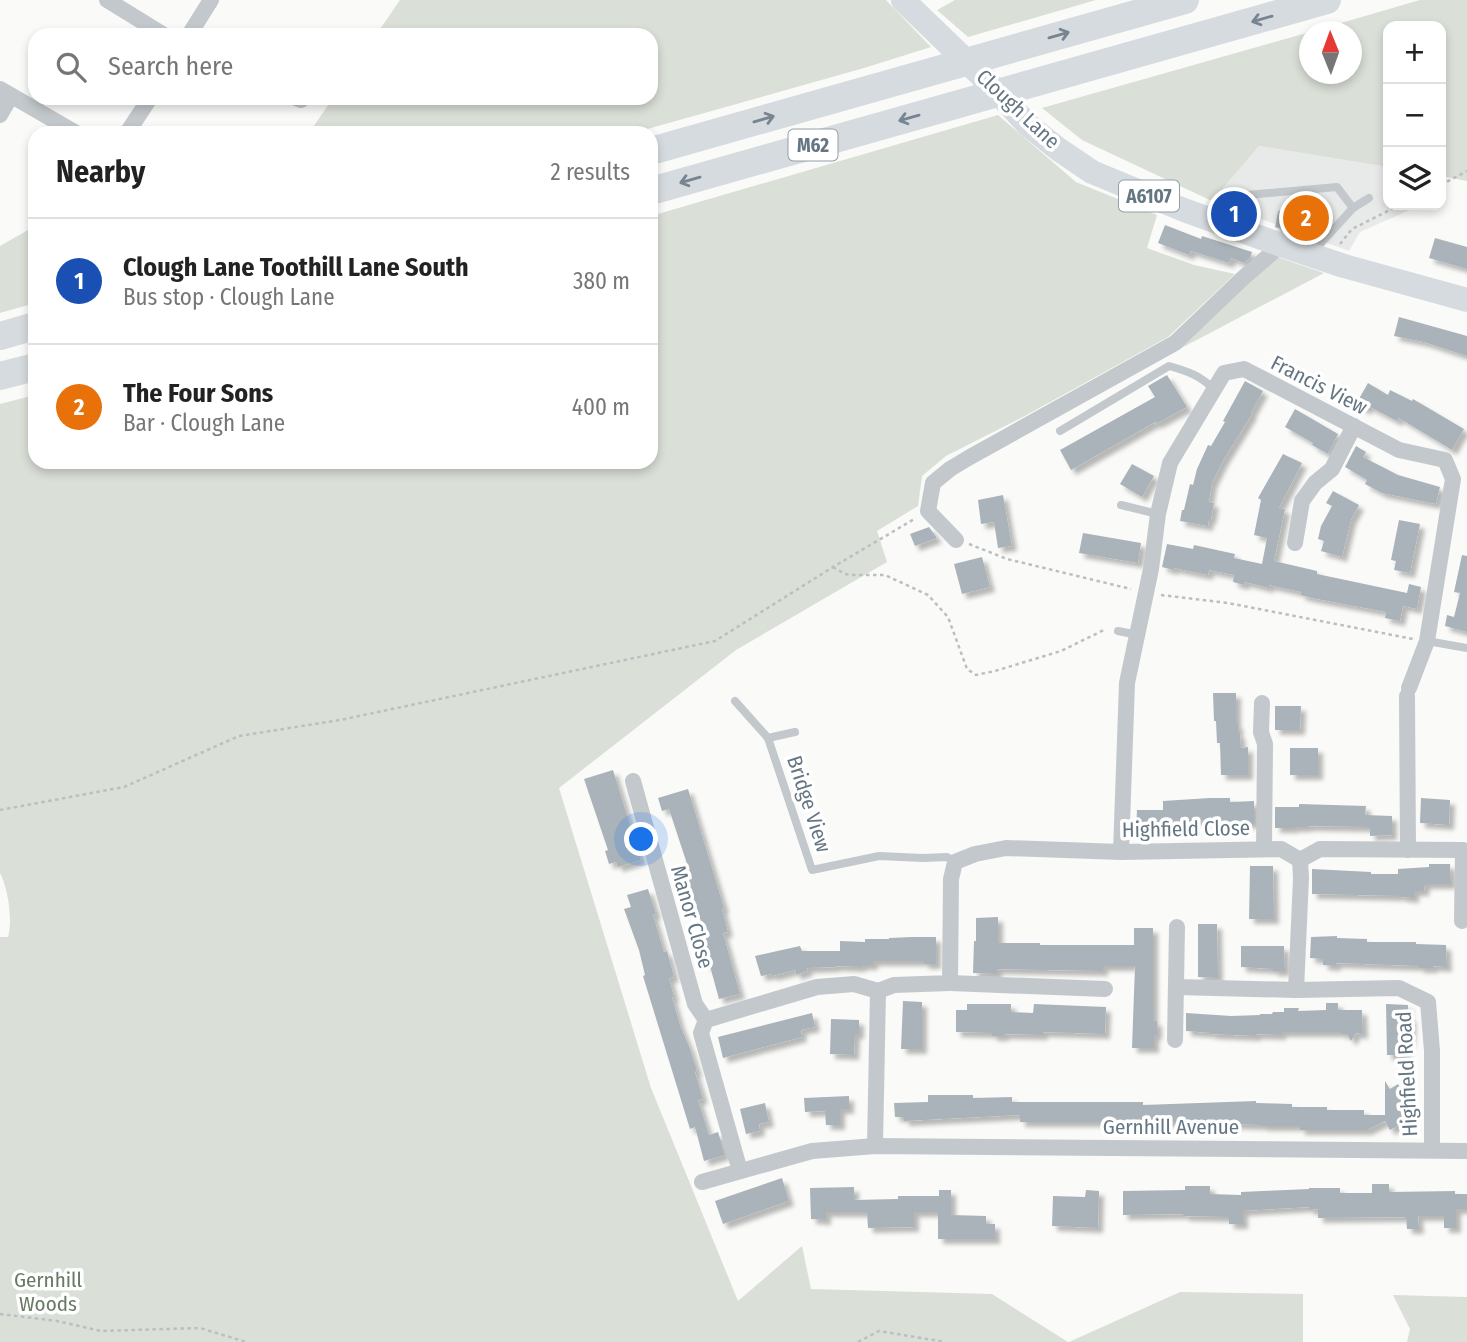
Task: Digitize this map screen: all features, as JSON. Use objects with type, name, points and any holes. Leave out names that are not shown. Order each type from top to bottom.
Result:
[{"type":"highway","name":"M62","points":[[658,149],[1185,0]]},
{"type":"highway","name":"M62","points":[[658,189],[1327,0]]},
{"type":"highway","points":[[0,336],[28,328]]},
{"type":"highway","points":[[0,376],[28,368]]},
{"type":"main road","name":"Clough Lane","points":[[904,0],[1028,125],[1092,172],[1184,210],[1319,258],[1467,300]]},
{"type":"street","points":[[107,0],[153,28]]},
{"type":"street","points":[[193,28],[211,0]]},
{"type":"street","points":[[0,114],[5,92],[64,126]]},
{"type":"street","points":[[132,126],[145,105]]},
{"type":"street","points":[[956,540],[928,511],[933,483],[950,469],[1175,343],[1281,245]]},
{"type":"street","name":"Francis View","points":[[1121,852],[1127,683],[1152,569],[1158,514],[1170,463],[1224,373],[1244,369],[1399,450],[1445,460],[1453,479],[1427,641],[1408,692],[1409,850]]},
{"type":"street","points":[[1295,543],[1303,501],[1315,483],[1332,468],[1354,426]]},
{"type":"street","points":[[1262,703],[1261,732],[1265,744],[1264,849]]},
{"type":"street","name":"Manor Close","points":[[633,781],[695,1004],[706,1020],[701,1033],[740,1171]]},
{"type":"street","name":"Highfield Close","points":[[955,862],[975,854],[1006,848],[1121,852],[1281,849],[1300,860]]},
{"type":"street","points":[[1296,989],[1300,860],[1320,849],[1463,850],[1462,921]]},
{"type":"street","points":[[950,983],[951,879],[955,862]]},
{"type":"street","points":[[1175,1040],[1177,927]]},
{"type":"street","points":[[706,1020],[817,987],[854,984],[878,992],[894,985],[950,983],[1105,989]]},
{"type":"street","name":"Highfield Road","points":[[1176,987],[1399,988],[1428,1002],[1432,1051],[1432,1150]]},
{"type":"street","points":[[875,1146],[878,992]]},
{"type":"street","name":"Gernhill Avenue","points":[[702,1182],[812,1151],[875,1146],[1467,1151]]},
{"type":"lane","points":[[1217,222],[1235,196],[1337,187],[1353,208]]},
{"type":"lane","points":[[1319,258],[1353,208],[1369,198]]},
{"type":"lane","points":[[1059,431],[1170,366],[1188,371],[1206,381],[1214,390]]},
{"type":"lane","points":[[1121,505],[1158,514]]},
{"type":"lane","points":[[1118,631],[1138,635]]},
{"type":"lane","points":[[1427,641],[1467,648]]},
{"type":"lane","name":"Bridge View","points":[[735,701],[768,738],[812,870],[879,856],[947,857],[955,862]]},
{"type":"lane","points":[[768,738],[795,732]]},
{"type":"path","points":[[1446,182],[1467,172]]},
{"type":"path","points":[[1319,258],[1352,229],[1390,210]]},
{"type":"path","points":[[0,810],[124,787],[239,736],[340,720],[715,641],[928,511]]},
{"type":"path","points":[[956,540],[1007,559],[1146,593],[1228,603],[1427,641]]},
{"type":"path","points":[[833,567],[851,575],[885,575],[928,595],[948,617],[967,668],[976,674],[1061,651],[1106,629]]},
{"type":"path","points":[[0,1314],[57,1321],[101,1331],[200,1328],[246,1342]]},
{"type":"path","points":[[858,1342],[879,1331],[945,1342]]},
{"type":"shaded area","points":[[1259,146],[1383,166],[1383,210],[1410,210],[1360,232],[1349,251],[1212,201]]},
{"type":"green space","points":[[400,0],[886,0],[931,47],[658,126],[314,126],[328,105],[658,105],[658,28],[381,28]]},
{"type":"green space","points":[[955,0],[1096,0],[968,37],[937,10]]},
{"type":"green space","points":[[1420,0],[1467,0],[1467,181],[1446,177],[1446,21],[1383,21],[1383,166],[1259,146],[1212,201],[1082,140],[1042,108],[1299,35],[1299,84],[1362,84],[1362,21],[1348,21]]},
{"type":"green space","name":"Gernhill Woods","points":[[998,115],[1076,182],[1157,215],[1147,248],[1194,265],[1235,274],[1168,337],[946,456],[922,476],[918,506],[877,531],[887,562],[736,650],[559,788],[651,1088],[738,1301],[802,1246],[811,1289],[992,1294],[1068,1342],[0,1342],[0,937],[8,937],[10,914],[0,873],[0,404],[28,397],[28,469],[658,469],[658,214]]},
{"type":"green space","points":[[28,230],[28,305],[0,313],[0,246]]},
{"type":"green space","points":[[1274,256],[1324,273],[1172,353]]},
{"type":"green space","points":[[1180,1292],[1303,1294],[1303,1342],[1069,1342]]},
{"type":"green space","points":[[1393,1295],[1467,1297],[1467,1342],[1407,1342],[1410,1329]]},
{"type":"building","points":[[1307,196],[1328,216],[1302,236],[1275,227],[1278,212],[1293,197],[1298,197],[1303,202]]},
{"type":"building","points":[[1165,225],[1201,239],[1202,236],[1252,252],[1250,258],[1244,263],[1231,258],[1229,263],[1191,251],[1189,255],[1158,243]]},
{"type":"building","points":[[1435,238],[1467,247],[1467,269],[1429,258]]},
{"type":"building","points":[[1399,317],[1467,336],[1467,356],[1424,342],[1394,336]]},
{"type":"building","points":[[1167,375],[1187,407],[1071,470],[1060,450],[1155,397],[1148,386]]},
{"type":"building","points":[[1245,381],[1263,391],[1212,483],[1209,502],[1214,503],[1208,526],[1180,521],[1190,484],[1193,485],[1208,445],[1211,446],[1225,422],[1223,421]]},
{"type":"building","points":[[1368,383],[1388,395],[1390,390],[1412,401],[1413,399],[1464,429],[1452,450],[1399,418],[1397,421],[1368,406],[1366,410],[1356,404]]},
{"type":"building","points":[[1295,409],[1338,434],[1328,454],[1285,427]]},
{"type":"building","points":[[1356,446],[1366,452],[1363,457],[1398,475],[1440,487],[1436,504],[1382,493],[1365,484],[1367,480],[1345,467]]},
{"type":"building","points":[[1283,454],[1302,463],[1279,508],[1285,509],[1274,561],[1317,571],[1317,574],[1407,593],[1409,584],[1421,587],[1417,609],[1403,606],[1400,621],[1385,618],[1386,612],[1300,595],[1301,592],[1269,585],[1269,588],[1233,582],[1234,575],[1209,570],[1208,575],[1162,567],[1167,544],[1193,549],[1194,545],[1235,554],[1234,558],[1262,564],[1267,538],[1254,535],[1261,500],[1258,498]]},
{"type":"building","points":[[1132,464],[1154,476],[1142,497],[1120,484]]},
{"type":"building","points":[[1333,491],[1359,505],[1351,520],[1342,557],[1321,551],[1324,541],[1318,539],[1321,526],[1332,506],[1326,503]]},
{"type":"building","points":[[1003,495],[1012,546],[998,548],[994,522],[981,524],[978,500]]},
{"type":"building","points":[[1399,520],[1420,524],[1410,573],[1394,570],[1396,561],[1391,560]]},
{"type":"building","points":[[929,527],[937,538],[915,546],[910,534]]},
{"type":"building","points":[[1083,533],[1141,543],[1138,563],[1079,553]]},
{"type":"building","points":[[1462,555],[1467,556],[1467,632],[1445,626],[1447,615],[1454,617],[1460,593],[1454,592]]},
{"type":"building","points":[[982,557],[990,587],[962,594],[954,564]]},
{"type":"building","points":[[1213,693],[1236,693],[1236,724],[1241,748],[1248,747],[1248,775],[1221,775],[1220,743],[1217,743]]},
{"type":"building","points":[[1275,706],[1301,706],[1300,730],[1275,730]]},
{"type":"building","points":[[1290,748],[1318,748],[1318,775],[1290,775]]},
{"type":"building","points":[[613,770],[641,860],[618,867],[616,862],[609,864],[605,851],[608,850],[584,779]]},
{"type":"building","points":[[688,789],[724,908],[722,909],[728,932],[723,933],[740,994],[719,999],[710,966],[707,967],[704,955],[707,954],[703,928],[688,880],[692,879],[669,809],[662,811],[658,798]]},
{"type":"building","points":[[1230,798],[1230,802],[1254,801],[1254,824],[1222,820],[1158,822],[1158,830],[1136,830],[1137,810],[1163,810],[1163,801]]},
{"type":"building","points":[[1421,798],[1450,800],[1449,825],[1420,823]]},
{"type":"building","points":[[1299,804],[1366,806],[1365,815],[1392,816],[1392,835],[1370,836],[1370,827],[1275,828],[1275,807],[1299,807]]},
{"type":"building","points":[[1429,864],[1450,864],[1451,884],[1425,884],[1424,891],[1414,891],[1414,898],[1312,894],[1312,869],[1398,874],[1398,869],[1429,867]]},
{"type":"building","points":[[1250,866],[1273,866],[1274,919],[1249,919]]},
{"type":"building","points":[[648,889],[656,914],[653,915],[674,977],[669,978],[672,997],[697,1071],[695,1072],[703,1099],[698,1100],[709,1135],[718,1132],[725,1155],[704,1161],[695,1127],[690,1129],[643,976],[645,975],[639,950],[624,909],[631,907],[627,895]]},
{"type":"building","points":[[998,917],[998,943],[1134,945],[1134,928],[1153,928],[1153,1021],[1157,1021],[1154,1048],[1132,1048],[1135,966],[1103,966],[1103,971],[997,969],[997,974],[973,973],[976,918]]},
{"type":"building","points":[[1198,924],[1217,924],[1218,978],[1198,977]]},
{"type":"building","points":[[936,937],[936,964],[924,964],[924,961],[873,961],[873,965],[861,967],[807,968],[808,971],[796,975],[795,970],[761,976],[755,956],[800,946],[802,951],[840,951],[840,941]]},
{"type":"building","points":[[1311,937],[1367,939],[1367,942],[1446,945],[1447,967],[1336,963],[1336,966],[1323,965],[1323,959],[1310,958]]},
{"type":"building","points":[[1241,946],[1284,946],[1285,971],[1241,967]]},
{"type":"building","points":[[903,1001],[922,1002],[922,1049],[901,1049]]},
{"type":"building","points":[[1326,1003],[1338,1003],[1338,1010],[1362,1010],[1363,1034],[1356,1033],[1351,1041],[1347,1034],[1341,1032],[1281,1032],[1281,1035],[1256,1036],[1186,1031],[1186,1013],[1260,1015],[1284,1012],[1284,1008],[1299,1008],[1298,1011],[1326,1010]]},
{"type":"building","points":[[967,1004],[1011,1004],[1011,1012],[1033,1013],[1034,1004],[1106,1007],[1105,1034],[1043,1032],[1043,1035],[992,1036],[992,1033],[956,1032],[956,1010],[967,1010]]},
{"type":"building","points":[[1386,1004],[1408,1005],[1411,1031],[1406,1055],[1387,1055]]},
{"type":"building","points":[[812,1013],[815,1027],[801,1030],[802,1037],[723,1058],[718,1037]]},
{"type":"building","points":[[831,1019],[859,1020],[854,1055],[830,1054]]},
{"type":"building","points":[[1385,1081],[1390,1089],[1398,1084],[1407,1100],[1398,1104],[1407,1120],[1390,1130],[1385,1121],[1367,1130],[1300,1130],[1300,1126],[1262,1126],[1231,1122],[1020,1122],[1020,1115],[904,1121],[904,1117],[895,1117],[894,1103],[928,1102],[928,1095],[1012,1097],[1012,1102],[1143,1102],[1143,1105],[1256,1101],[1292,1104],[1292,1107],[1327,1107],[1327,1110],[1364,1110],[1364,1115],[1385,1115]]},
{"type":"building","points":[[849,1096],[849,1109],[840,1109],[840,1125],[826,1125],[825,1111],[805,1112],[804,1098]]},
{"type":"building","points":[[765,1103],[769,1122],[759,1124],[760,1131],[746,1134],[740,1109]]},
{"type":"building","points":[[782,1178],[789,1201],[723,1224],[715,1201]]},
{"type":"building","points":[[1372,1184],[1389,1184],[1389,1192],[1455,1191],[1455,1194],[1467,1194],[1467,1209],[1456,1209],[1456,1228],[1444,1228],[1444,1216],[1418,1216],[1419,1229],[1407,1229],[1406,1217],[1318,1218],[1318,1209],[1309,1210],[1309,1207],[1243,1211],[1243,1224],[1229,1224],[1229,1217],[1184,1214],[1123,1215],[1123,1191],[1185,1190],[1185,1186],[1210,1186],[1210,1194],[1241,1195],[1241,1192],[1309,1188],[1340,1188],[1340,1193],[1372,1193]]},
{"type":"building","points":[[854,1187],[854,1200],[939,1196],[939,1190],[951,1190],[951,1215],[986,1216],[986,1224],[995,1224],[995,1239],[938,1239],[938,1212],[914,1212],[914,1227],[868,1228],[867,1212],[826,1212],[826,1220],[811,1219],[810,1188]]},
{"type":"building","points":[[1086,1190],[1099,1191],[1098,1228],[1052,1226],[1053,1196],[1085,1197]]},
{"type":"place","name":"Clough Lane Toothill Lane South","points":[[1234,214]]},
{"type":"place","name":"The Four Sons","points":[[1306,218]]}]
